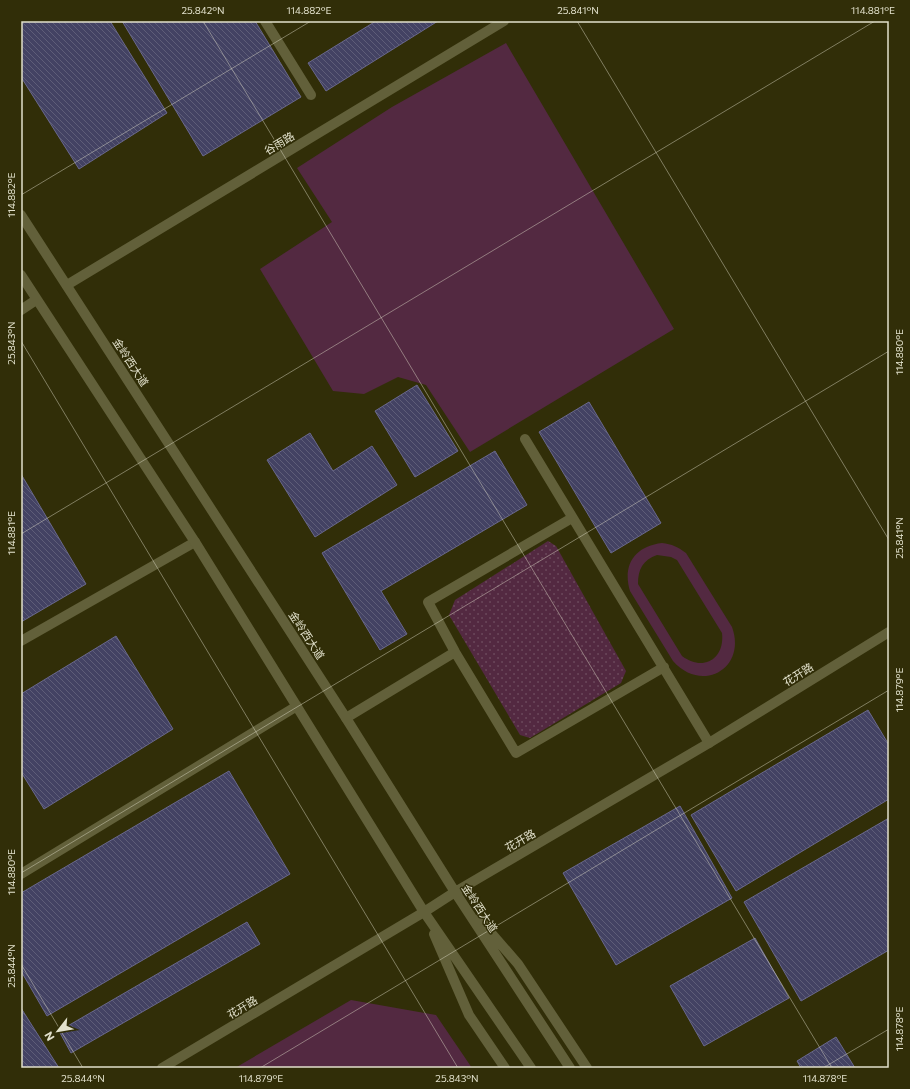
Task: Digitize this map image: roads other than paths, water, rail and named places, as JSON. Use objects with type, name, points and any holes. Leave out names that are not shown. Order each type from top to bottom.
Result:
[{"type":"street","points":[[266,21],[311,95]]},
{"type":"street","name":"谷雨路","points":[[67,285],[504,21]]},
{"type":"street","name":"金岭西大道","points":[[21,215],[346,718],[455,892],[570,1068]]},
{"type":"street","points":[[21,275],[195,542],[424,912],[531,1068]]},
{"type":"street","points":[[21,310],[36,300]]},
{"type":"street","points":[[525,439],[709,743]]},
{"type":"street","points":[[572,518],[428,602],[455,652],[516,753],[664,667]]},
{"type":"street","points":[[21,641],[195,542]]},
{"type":"street","name":"花开路","points":[[162,1068],[455,892],[709,743],[889,632]]},
{"type":"street","points":[[346,718],[455,652]]},
{"type":"street","points":[[21,874],[297,706]]},
{"type":"street","points":[[455,892],[518,964],[587,1068]]},
{"type":"street","points":[[424,912],[469,1015],[505,1068]]}]
